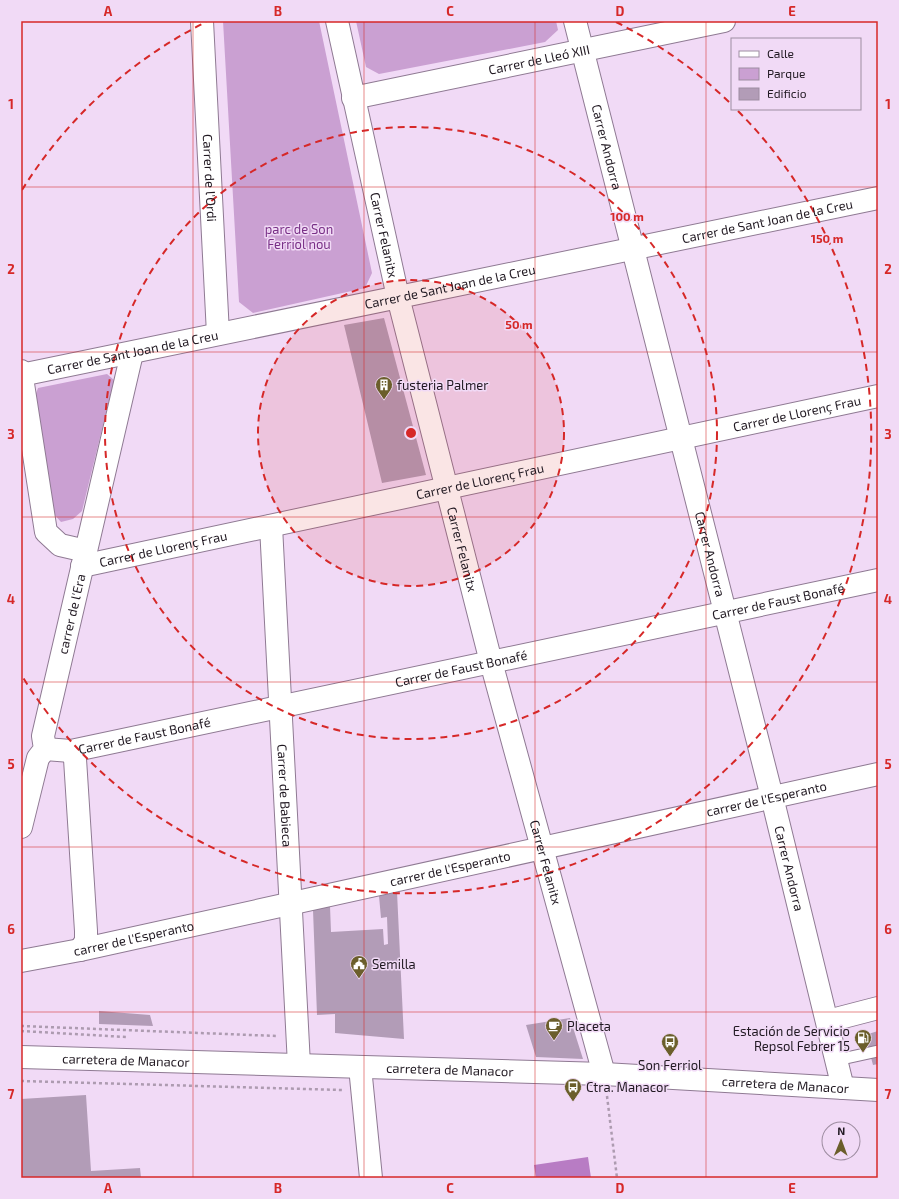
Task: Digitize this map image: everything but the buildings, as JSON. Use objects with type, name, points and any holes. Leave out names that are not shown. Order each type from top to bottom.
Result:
[{"type":"street","name":"Carrer de l'Ordi","points":[[202,21],[218,334]]},
{"type":"street","name":"Carrer Felanitx","points":[[337,21],[398,297],[448,488],[491,662],[604,1074]]},
{"type":"street","name":"Carrer Andorra","points":[[575,21],[726,612],[828,1021],[843,1088]]},
{"type":"street","name":"Carrer de Lleó XIII","points":[[353,98],[724,21]]},
{"type":"street","name":"Carrer de Sant Joan de la Creu","points":[[21,375],[878,198]]},
{"type":"street","name":"carrer de l'Era","points":[[21,827],[38,758],[44,749],[43,736],[132,352]]},
{"type":"street","points":[[21,371],[46,532],[60,545],[84,559]]},
{"type":"street","name":"Carrer de Llorenç Frau","points":[[84,559],[271,526],[878,396]]},
{"type":"street","name":"Carrer de Babieca","points":[[271,526],[292,904],[299,1065]]},
{"type":"street","name":"Carrer de Faust Bonafé","points":[[44,749],[70,751],[878,580]]},
{"type":"street","points":[[70,751],[75,759],[86,931],[86,941],[80,950]]},
{"type":"street","name":"carrer de l'Esperanto","points":[[21,961],[80,950],[292,904],[878,774]]},
{"type":"street","points":[[828,1021],[878,1008]]},
{"type":"street","name":"carretera de Manacor","points":[[21,1056],[604,1074],[878,1090]]},
{"type":"street","points":[[360,1067],[371,1178]]},
{"type":"lane","points":[[837,1060],[878,1051]]},
{"type":"path","points":[[21,1026],[298,1037]]},
{"type":"path","points":[[604,1074],[617,1178]]},
{"type":"path","points":[[21,1081],[362,1091]]},
{"type":"green space","name":"parc de Son Ferriol nou","points":[[223,21],[319,21],[372,273],[365,288],[253,313],[239,302]]},
{"type":"green space","points":[[356,21],[556,21],[558,30],[545,42],[379,74],[366,67]]},
{"type":"green space","points":[[107,374],[114,380],[82,511],[73,519],[61,522],[52,512],[34,399],[38,388]]},
{"type":"shaded area","points":[[588,1157],[591,1178],[536,1178],[534,1165]]},
{"type":"place","name":"fusteria Palmer","points":[[384,400]]},
{"type":"place","name":"Semilla","points":[[359,979]]},
{"type":"place","name":"Placeta","points":[[554,1041]]},
{"type":"place","name":"Estación de Servicio Repsol Febrer 15","points":[[863,1053]]},
{"type":"place","name":"Son Ferriol","points":[[670,1057]]},
{"type":"place","name":"Ctra. Manacor","points":[[573,1102]]}]
